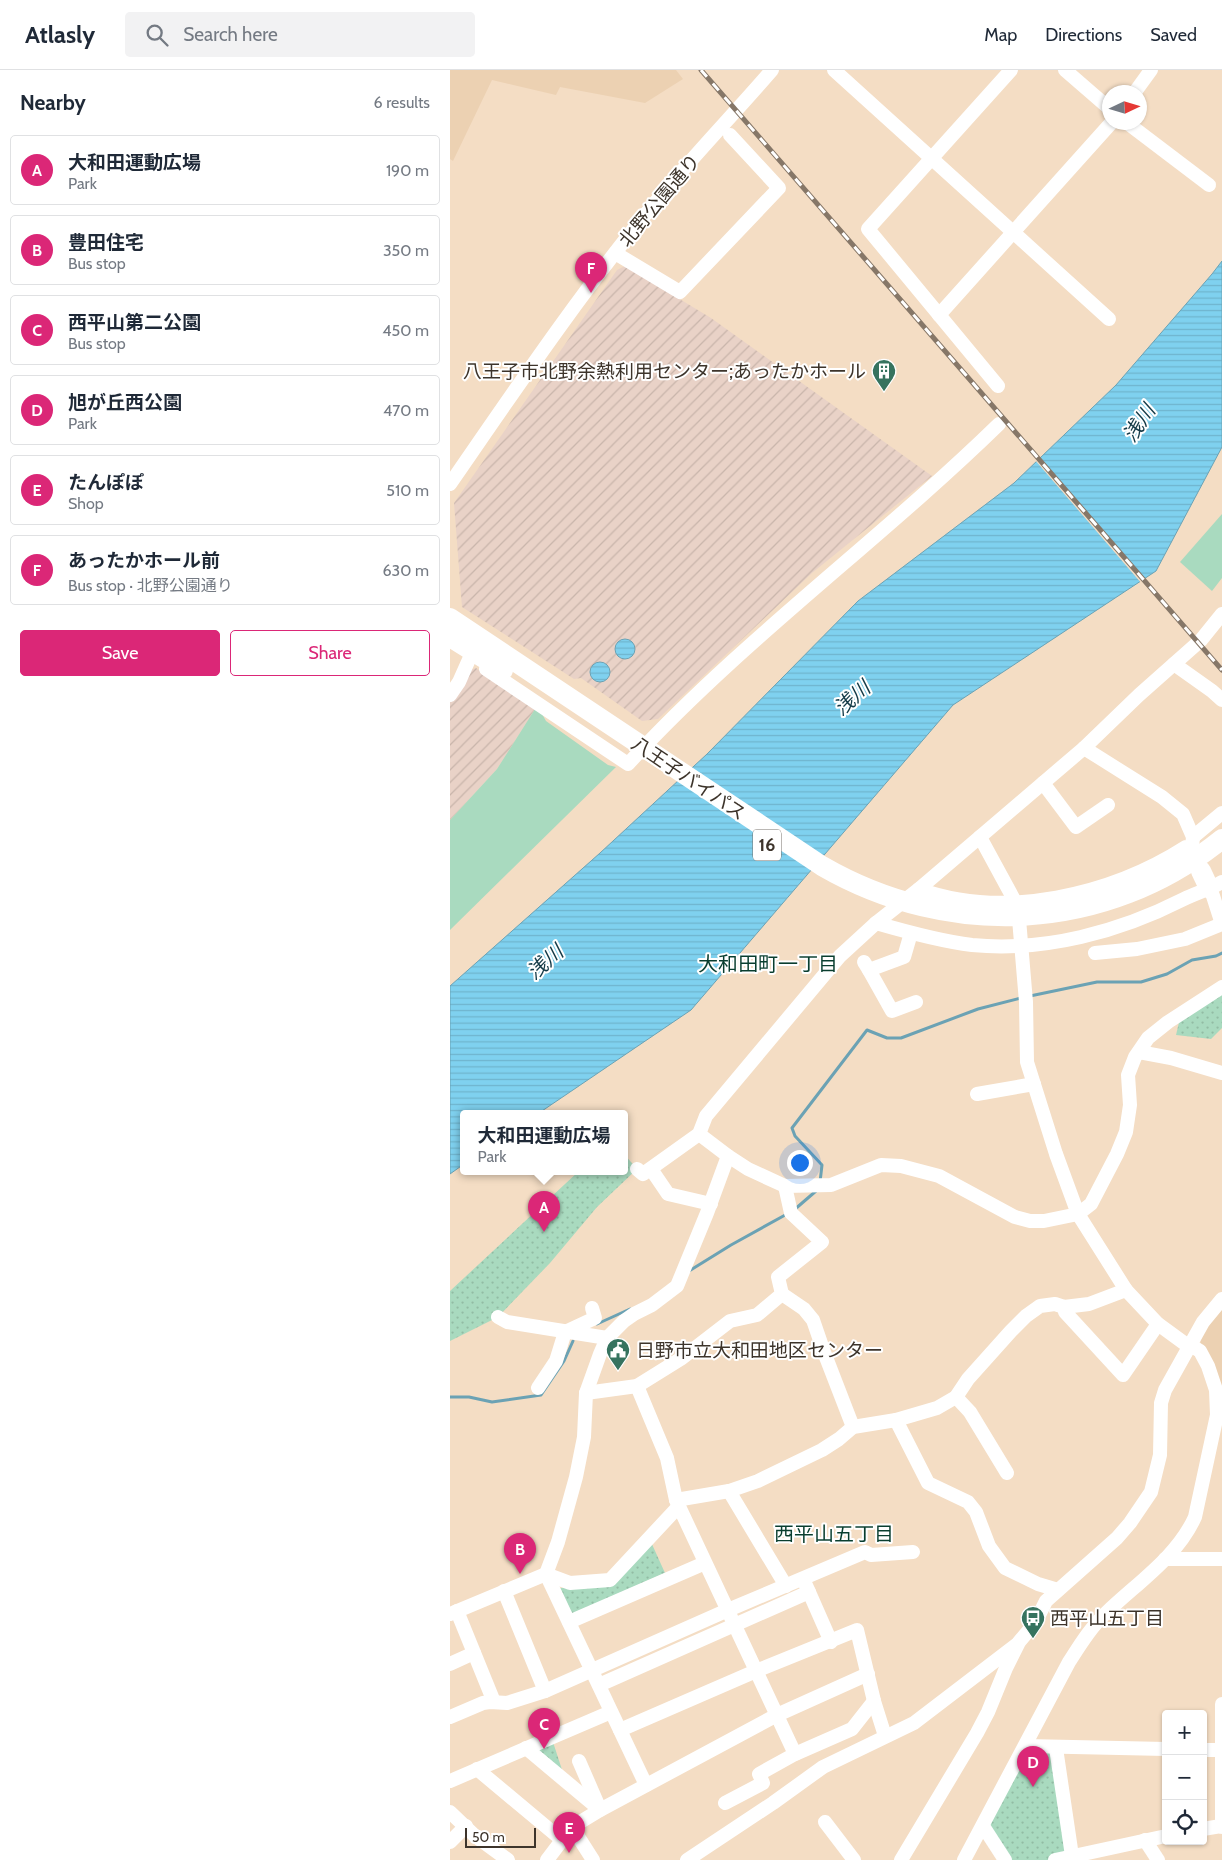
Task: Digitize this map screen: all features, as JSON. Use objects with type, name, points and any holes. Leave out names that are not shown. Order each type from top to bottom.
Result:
[{"type":"highway","name":"八王子バイパス","points":[[458,637],[503,662]]},
{"type":"highway","name":"八王子バイパス","points":[[458,637],[503,662],[808,872],[851,896],[905,916],[957,927],[1006,930],[1044,928],[1072,914],[1154,883],[1198,858],[1222,839]]},
{"type":"highway","points":[[1072,914],[1163,870],[1186,857],[1192,842],[1203,845],[1222,830]]},
{"type":"highway","name":"八王子バイパス","points":[[1072,914],[1094,918],[1136,905],[1176,886],[1211,880],[1222,856]]},
{"type":"street","name":"北野公園通り","points":[[450,484],[558,328],[615,253],[659,198],[772,70]]},
{"type":"street","points":[[998,386],[868,229],[1011,70]]},
{"type":"street","points":[[1064,70],[1102,102]]},
{"type":"street","points":[[1140,85],[1151,70]]},
{"type":"street","points":[[842,73],[931,158],[1109,319]]},
{"type":"street","points":[[940,315],[1105,130]]},
{"type":"street","points":[[1137,130],[1210,185]]},
{"type":"street","points":[[615,253],[680,292],[779,188],[730,135]]},
{"type":"street","points":[[458,637],[483,668],[628,764],[687,704],[939,480],[999,424]]},
{"type":"street","points":[[710,1204],[668,1194],[644,1169],[699,1134],[706,1116],[840,956],[876,923],[919,889],[1084,748],[1201,640],[1222,614]]},
{"type":"street","points":[[458,637],[475,627],[650,740]]},
{"type":"street","points":[[450,696],[459,682],[458,637]]},
{"type":"street","points":[[1174,664],[1212,690],[1222,700]]},
{"type":"street","points":[[1084,748],[1162,797],[1182,814],[1192,842]]},
{"type":"street","points":[[1042,783],[1076,828],[1108,805]]},
{"type":"street","points":[[919,889],[952,898],[984,902],[1016,902],[1067,896],[1133,876],[1186,847],[1222,813]]},
{"type":"street","points":[[964,1860],[1069,1662],[1086,1636],[1105,1613],[1133,1590],[1165,1559],[1181,1541],[1195,1517],[1219,1415],[1216,1390],[1208,1366],[1200,1351],[1190,1344],[1184,1343],[1158,1324],[1126,1290],[1078,1214],[1056,1154],[1027,1062],[1026,1002],[1018,908],[980,837]]},
{"type":"street","points":[[876,923],[911,934],[973,945],[1021,945],[1066,939],[1116,928],[1162,910],[1211,880],[1213,896],[1222,924],[1185,939],[1137,949],[1096,954]]},
{"type":"street","points":[[911,934],[904,957],[867,966],[892,1010],[916,1002]]},
{"type":"street","points":[[699,1134],[748,1169],[785,1186],[831,1185],[881,1164],[900,1166],[939,1176],[1014,1217],[1030,1221],[1044,1221],[1078,1214],[1091,1204],[1117,1154],[1126,1132],[1130,1105],[1128,1075],[1135,1057],[1148,1038],[1168,1022],[1222,987]]},
{"type":"street","points":[[1139,1052],[1171,1058],[1222,1073]]},
{"type":"street","points":[[977,1094],[1034,1084]]},
{"type":"street","points":[[646,1785],[546,1574],[558,1542],[576,1477],[584,1437],[586,1393],[600,1354],[608,1338],[629,1317],[652,1305],[677,1286],[728,1156]]},
{"type":"street","points":[[785,1186],[790,1214],[822,1242],[778,1277],[782,1294],[804,1309],[813,1320],[853,1427]]},
{"type":"street","points":[[494,1702],[474,1653],[453,1613],[546,1574],[570,1583],[610,1580],[677,1503],[729,1491],[758,1481],[822,1450],[853,1427],[896,1420],[937,1408],[956,1397],[968,1379],[1026,1316],[1040,1306],[1056,1304],[1064,1307],[1089,1304],[1126,1290]]},
{"type":"street","points":[[586,1393],[638,1386],[682,1358],[730,1322],[757,1316],[782,1294]]},
{"type":"street","points":[[687,1860],[823,1767],[914,1723],[1019,1642],[1036,1623],[1046,1601],[1117,1538],[1130,1523],[1151,1492],[1160,1455],[1161,1403],[1165,1390],[1203,1322],[1222,1299]]},
{"type":"street","points":[[1064,1307],[1065,1312],[1123,1375],[1158,1324]]},
{"type":"street","points":[[538,1388],[556,1361],[565,1332],[594,1318],[592,1308]]},
{"type":"street","points":[[498,1317],[507,1322],[608,1338]]},
{"type":"street","points":[[638,1386],[667,1458],[677,1503],[795,1754]]},
{"type":"street","points":[[956,1397],[970,1412],[1007,1474]]},
{"type":"street","points":[[896,1420],[928,1484],[968,1502],[976,1512],[989,1546],[1005,1568],[1038,1584],[1058,1590]]},
{"type":"street","points":[[729,1491],[786,1586]]},
{"type":"street","points":[[599,1685],[735,1625],[865,1552],[871,1555],[913,1552]]},
{"type":"street","points":[[1165,1559],[1222,1559]]},
{"type":"street","points":[[569,1622],[706,1563]]},
{"type":"street","points":[[450,1717],[483,1703],[507,1703],[546,1691],[592,1669],[786,1586],[806,1585]]},
{"type":"street","points":[[806,1585],[831,1642]]},
{"type":"street","points":[[504,1591],[546,1691]]},
{"type":"street","points":[[620,1730],[857,1630],[874,1701],[885,1736]]},
{"type":"street","points":[[901,1860],[977,1733],[1019,1642]]},
{"type":"street","points":[[450,1664],[474,1653]]},
{"type":"street","points":[[547,1860],[572,1826],[777,1715],[868,1674]]},
{"type":"street","points":[[773,1803],[759,1774],[795,1754],[852,1728],[874,1701]]},
{"type":"street","points":[[1207,1828],[1222,1826],[1222,1704]]},
{"type":"street","points":[[450,1781],[612,1712]]},
{"type":"street","points":[[1026,1746],[1162,1749]]},
{"type":"street","points":[[526,1748],[600,1810]]},
{"type":"street","points":[[1056,1748],[1074,1858]]},
{"type":"street","points":[[1207,1750],[1222,1750]]},
{"type":"street","points":[[579,1761],[600,1810]]},
{"type":"street","points":[[477,1769],[562,1840]]},
{"type":"street","points":[[725,1803],[762,1783]]},
{"type":"street","points":[[450,1812],[508,1860]]},
{"type":"street","points":[[825,1822],[854,1860]]},
{"type":"street","points":[[450,1842],[466,1826]]},
{"type":"street","points":[[572,1826],[593,1860]]},
{"type":"street","points":[[983,1826],[1005,1860]]},
{"type":"street","points":[[1055,1860],[1074,1858],[1162,1837]]},
{"type":"street","points":[[1145,1840],[1158,1860]]},
{"type":"shaded area","points":[[450,70],[676,70],[683,79],[645,103],[560,87],[556,95],[492,80],[453,161],[450,159]]},
{"type":"shaded area","points":[[625,266],[711,318],[932,476],[812,573],[658,719],[642,721],[581,678],[574,679],[462,607],[454,503],[617,270]]},
{"type":"shaded area","points":[[476,668],[535,709],[497,769],[450,820],[450,702],[460,692],[470,670]]},
{"type":"shaded area","points":[[1222,1308],[1222,1408],[1201,1345],[1200,1336]]},
{"type":"green space","points":[[1222,514],[1222,578],[1212,591],[1180,562]]},
{"type":"green space","points":[[535,709],[542,714],[546,721],[608,765],[616,767],[450,930],[450,820],[497,769]]},
{"type":"green space","points":[[1222,987],[1222,1028],[1211,1039],[1176,1035],[1181,1014]]},
{"type":"green space","points":[[628,1159],[637,1169],[597,1207],[550,1263],[498,1317],[450,1341],[450,1291],[575,1175],[628,1175]]},
{"type":"green space","points":[[651,1542],[665,1573],[572,1614],[560,1588],[610,1585]]},
{"type":"green space","points":[[553,1742],[565,1779],[535,1750]]},
{"type":"green space","points":[[1026,1746],[1056,1748],[1072,1856],[1055,1860],[1005,1860],[983,1826]]},
{"type":"water","name":"浅川","points":[[1222,261],[1222,447],[1156,571],[953,705],[691,1010],[543,1110],[460,1110],[460,1167],[450,1174],[450,986],[600,853],[707,754],[858,601],[1014,483],[1116,385]]},
{"type":"water","points":[[625,639],[632,642],[635,649],[632,656],[625,659],[618,656],[615,649],[618,642]]},
{"type":"water","points":[[600,662],[607,665],[610,672],[607,679],[600,682],[593,679],[590,672],[593,665]]},
{"type":"pier","points":[[1038,456],[1146,580],[1142,584],[1035,460]]},
{"type":"waterway","points":[[1030,996],[1097,982],[1141,982],[1167,974],[1192,960],[1216,956],[1222,953]]},
{"type":"waterway","points":[[820,1182],[822,1165],[795,1136],[792,1128],[867,1030],[887,1038],[901,1038],[978,1009],[1021,998]]},
{"type":"waterway","points":[[794,1210],[816,1191]]},
{"type":"waterway","points":[[689,1271],[787,1214]]},
{"type":"waterway","points":[[597,1324],[630,1309]]},
{"type":"waterway","points":[[450,1397],[469,1397],[492,1402],[541,1395],[564,1361],[573,1341]]},
{"type":"railway","points":[[701,70],[1222,670]]},
{"type":"place","name":"あったかホール前","points":[[591,293]]},
{"type":"place","name":"八王子市北野余熱利用センター;あったかホール","points":[[884,392]]},
{"type":"place","name":"大和田運動広場","points":[[544,1232]]},
{"type":"place","name":"日野市立大和田地区センター","points":[[618,1371]]},
{"type":"place","name":"豊田住宅","points":[[520,1574]]},
{"type":"place","name":"西平山五丁目","points":[[1033,1639]]},
{"type":"place","name":"西平山第二公園","points":[[544,1749]]},
{"type":"place","name":"旭が丘西公園","points":[[1033,1787]]},
{"type":"place","name":"たんぽぽ","points":[[569,1853]]},
{"type":"district","name":"大和田町一丁目","points":[[768,964]]},
{"type":"district","name":"西平山五丁目","points":[[834,1534]]}]
